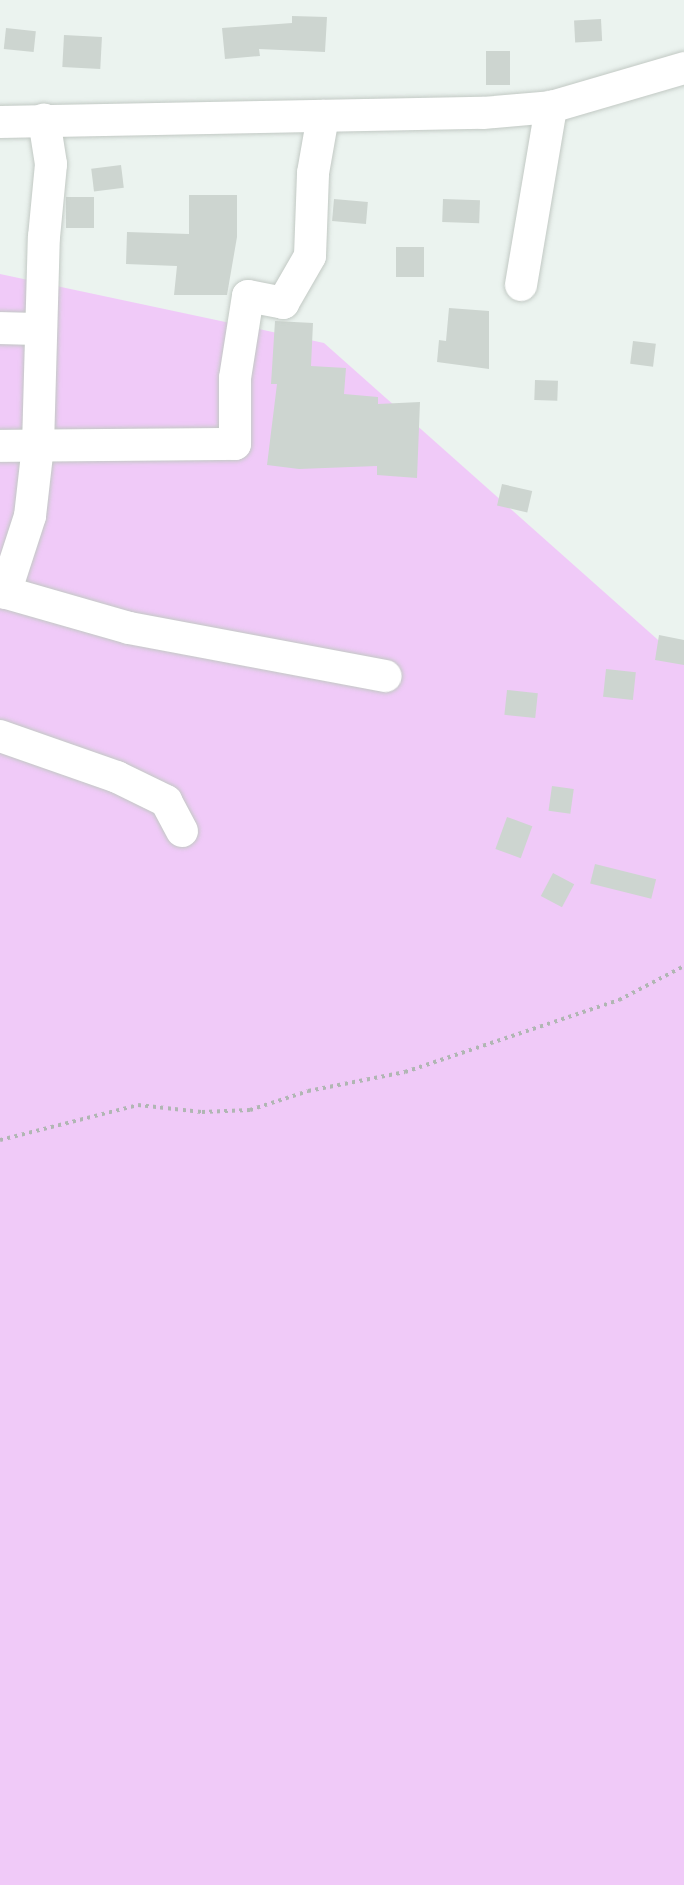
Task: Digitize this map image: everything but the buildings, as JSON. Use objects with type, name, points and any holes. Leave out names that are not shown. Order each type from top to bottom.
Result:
[{"type":"street","points":[[0,122],[323,116],[551,108],[684,68]]},
{"type":"street","points":[[522,285],[551,108]]},
{"type":"street","points":[[0,446],[235,444],[235,378],[248,296],[284,303],[310,256],[313,172],[323,116]]},
{"type":"street","points":[[44,120],[51,164],[41,329],[38,446],[30,516],[2,592],[129,628],[386,676]]},
{"type":"street","points":[[0,328],[41,329]]},
{"type":"street","points":[[0,736],[117,777],[166,801],[182,831]]},
{"type":"path","points":[[0,1140],[138,1105],[202,1112],[250,1110],[308,1091],[405,1072],[619,1000],[684,966]]},
{"type":"shaded area","points":[[0,274],[324,343],[684,663],[684,1885],[0,1885]]}]
